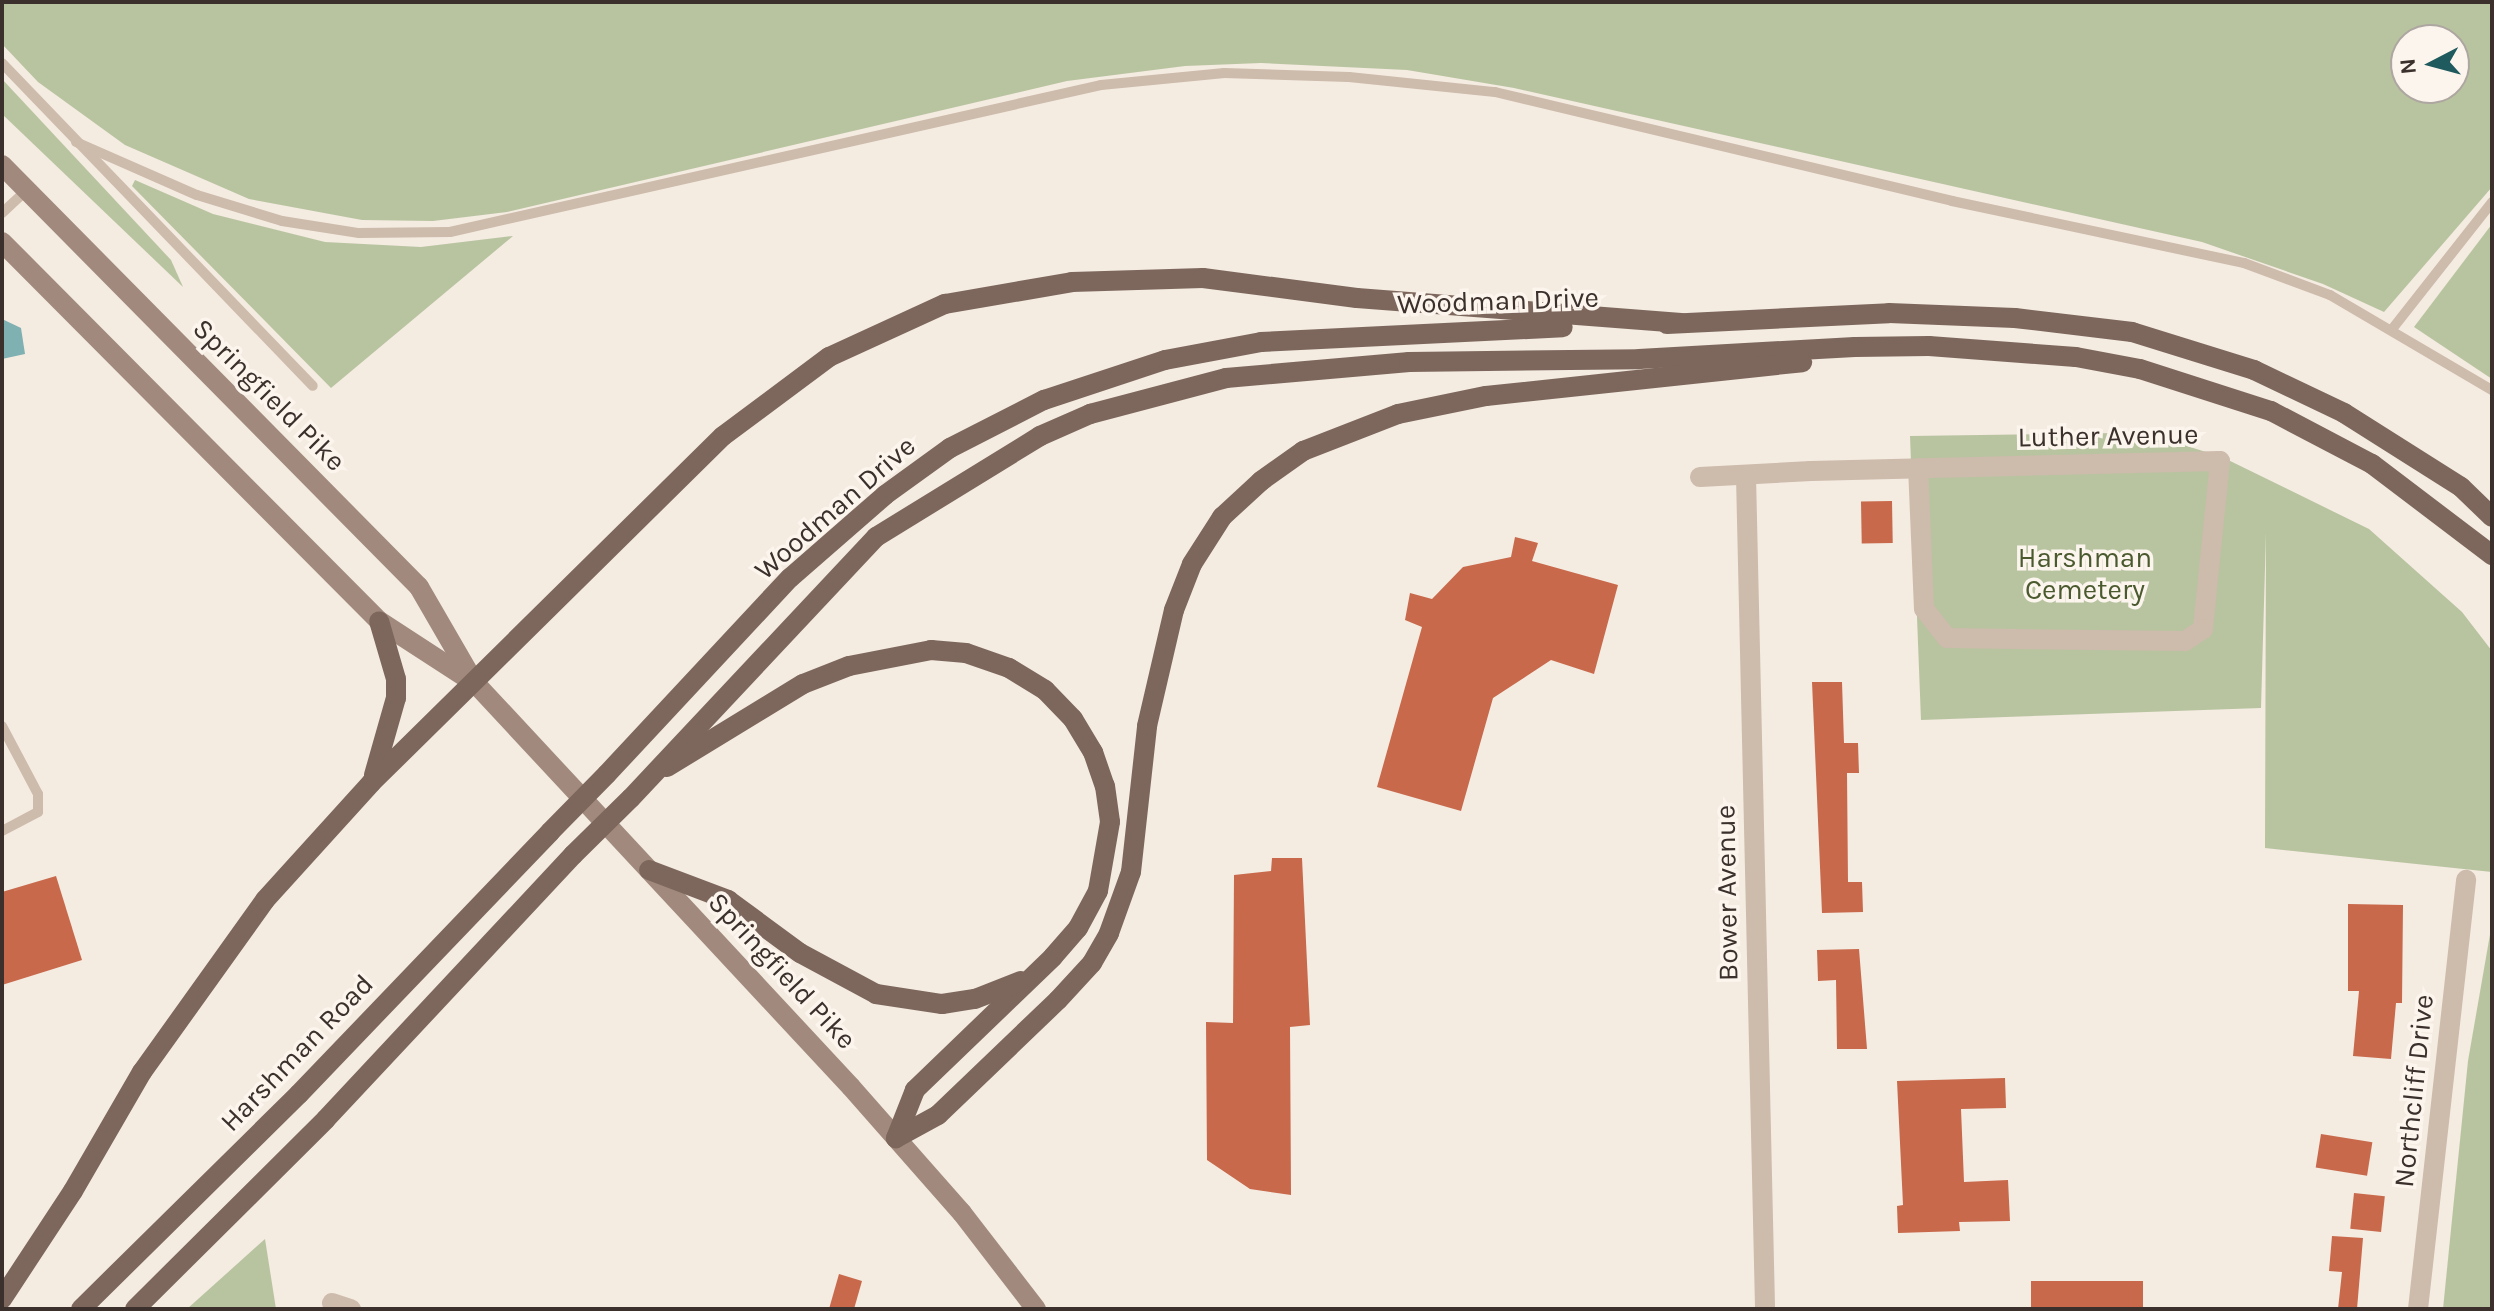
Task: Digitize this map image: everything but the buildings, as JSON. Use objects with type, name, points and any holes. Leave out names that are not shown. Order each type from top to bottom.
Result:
[{"type":"main road","name":"Springfield Pike","points":[[2,165],[419,587],[474,682],[896,1138],[1036,1309]]},
{"type":"main road","name":"Springfield Pike","points":[[2,242],[379,621],[474,682]]},
{"type":"main road","points":[[2,1299],[73,1191],[142,1072],[265,900],[371,783],[723,436],[829,357],[945,304],[1072,282],[1203,278],[1357,298],[1681,323]]},
{"type":"main road","name":"Woodman Drive","points":[[550,832],[790,578],[885,495],[950,448],[1044,400],[1165,360],[1261,342],[1359,333],[1889,313],[2015,318],[2132,332],[2254,370],[2344,413],[2461,487],[2492,517]]},
{"type":"main road","points":[[896,1138],[938,1115],[1058,1000],[1092,963],[1109,933],[1131,872],[1147,726],[1174,610],[1192,564],[1222,517],[1261,481],[1303,451],[1347,430],[1486,396],[1929,346]]},
{"type":"main road","name":"Woodman Drive","points":[[135,1309],[326,1119],[876,537],[1040,436],[1090,414],[1168,390],[1311,368],[1929,346],[2076,357],[2216,390],[2271,411],[2372,464],[2492,555]]},
{"type":"main road","points":[[371,783],[396,698],[396,679],[379,621]]},
{"type":"main road","points":[[653,775],[803,684],[849,666],[931,650],[966,653],[1009,668],[1045,690],[1073,719],[1093,752],[1105,786],[1110,822],[1098,891],[1078,928],[1053,957],[915,1090],[896,1138]]},
{"type":"main road","name":"Harshman Road","points":[[81,1309],[267,1126],[550,832]]},
{"type":"main road","points":[[649,870],[728,900],[847,981],[907,1002],[975,999],[1028,976],[1053,957]]},
{"type":"street","name":"Luther Avenue","points":[[1700,477],[1918,468],[2220,461],[2203,629],[2185,641],[1947,638],[1924,609],[1918,468]]},
{"type":"street","name":"Bower Avenue","points":[[1746,476],[1765,1309]]},
{"type":"street","name":"Northcliff Drive","points":[[2418,1309],[2466,880]]},
{"type":"lane","points":[[2,63],[313,386]]},
{"type":"lane","points":[[76,142],[197,195],[282,221],[359,233],[434,233],[679,184],[1101,85],[1224,73],[1349,77],[1495,92],[1952,201],[2244,263],[2330,295],[2393,328],[2492,390]]},
{"type":"lane","points":[[2,213],[27,190]]},
{"type":"lane","points":[[2393,328],[2492,202]]},
{"type":"lane","points":[[2,726],[38,794],[38,812],[2,831]]},
{"type":"green space","points":[[2,2],[2492,2],[2492,187],[2384,312],[2323,284],[2202,242],[1514,88],[1407,70],[1261,63],[1185,66],[1067,81],[507,212],[433,221],[362,220],[249,199],[125,145],[38,82],[2,44]]},
{"type":"green space","points":[[2,79],[171,260],[183,287],[2,114]]},
{"type":"green space","points":[[135,180],[213,214],[325,242],[421,247],[513,236],[331,388],[132,186]]},
{"type":"green space","points":[[2492,224],[2492,379],[2414,327]]},
{"type":"green space","name":"Harshman Cemetery","points":[[2116,433],[2174,442],[2222,457],[2369,529],[2462,612],[2492,651],[2492,872],[2265,848],[2266,533],[2261,708],[1921,720],[1910,436]]},
{"type":"green space","points":[[2492,923],[2492,1309],[2443,1309],[2468,1061]]},
{"type":"green space","points":[[265,1239],[276,1309],[187,1309]]},
{"type":"water","points":[[2,319],[21,328],[25,354],[2,359]]}]
